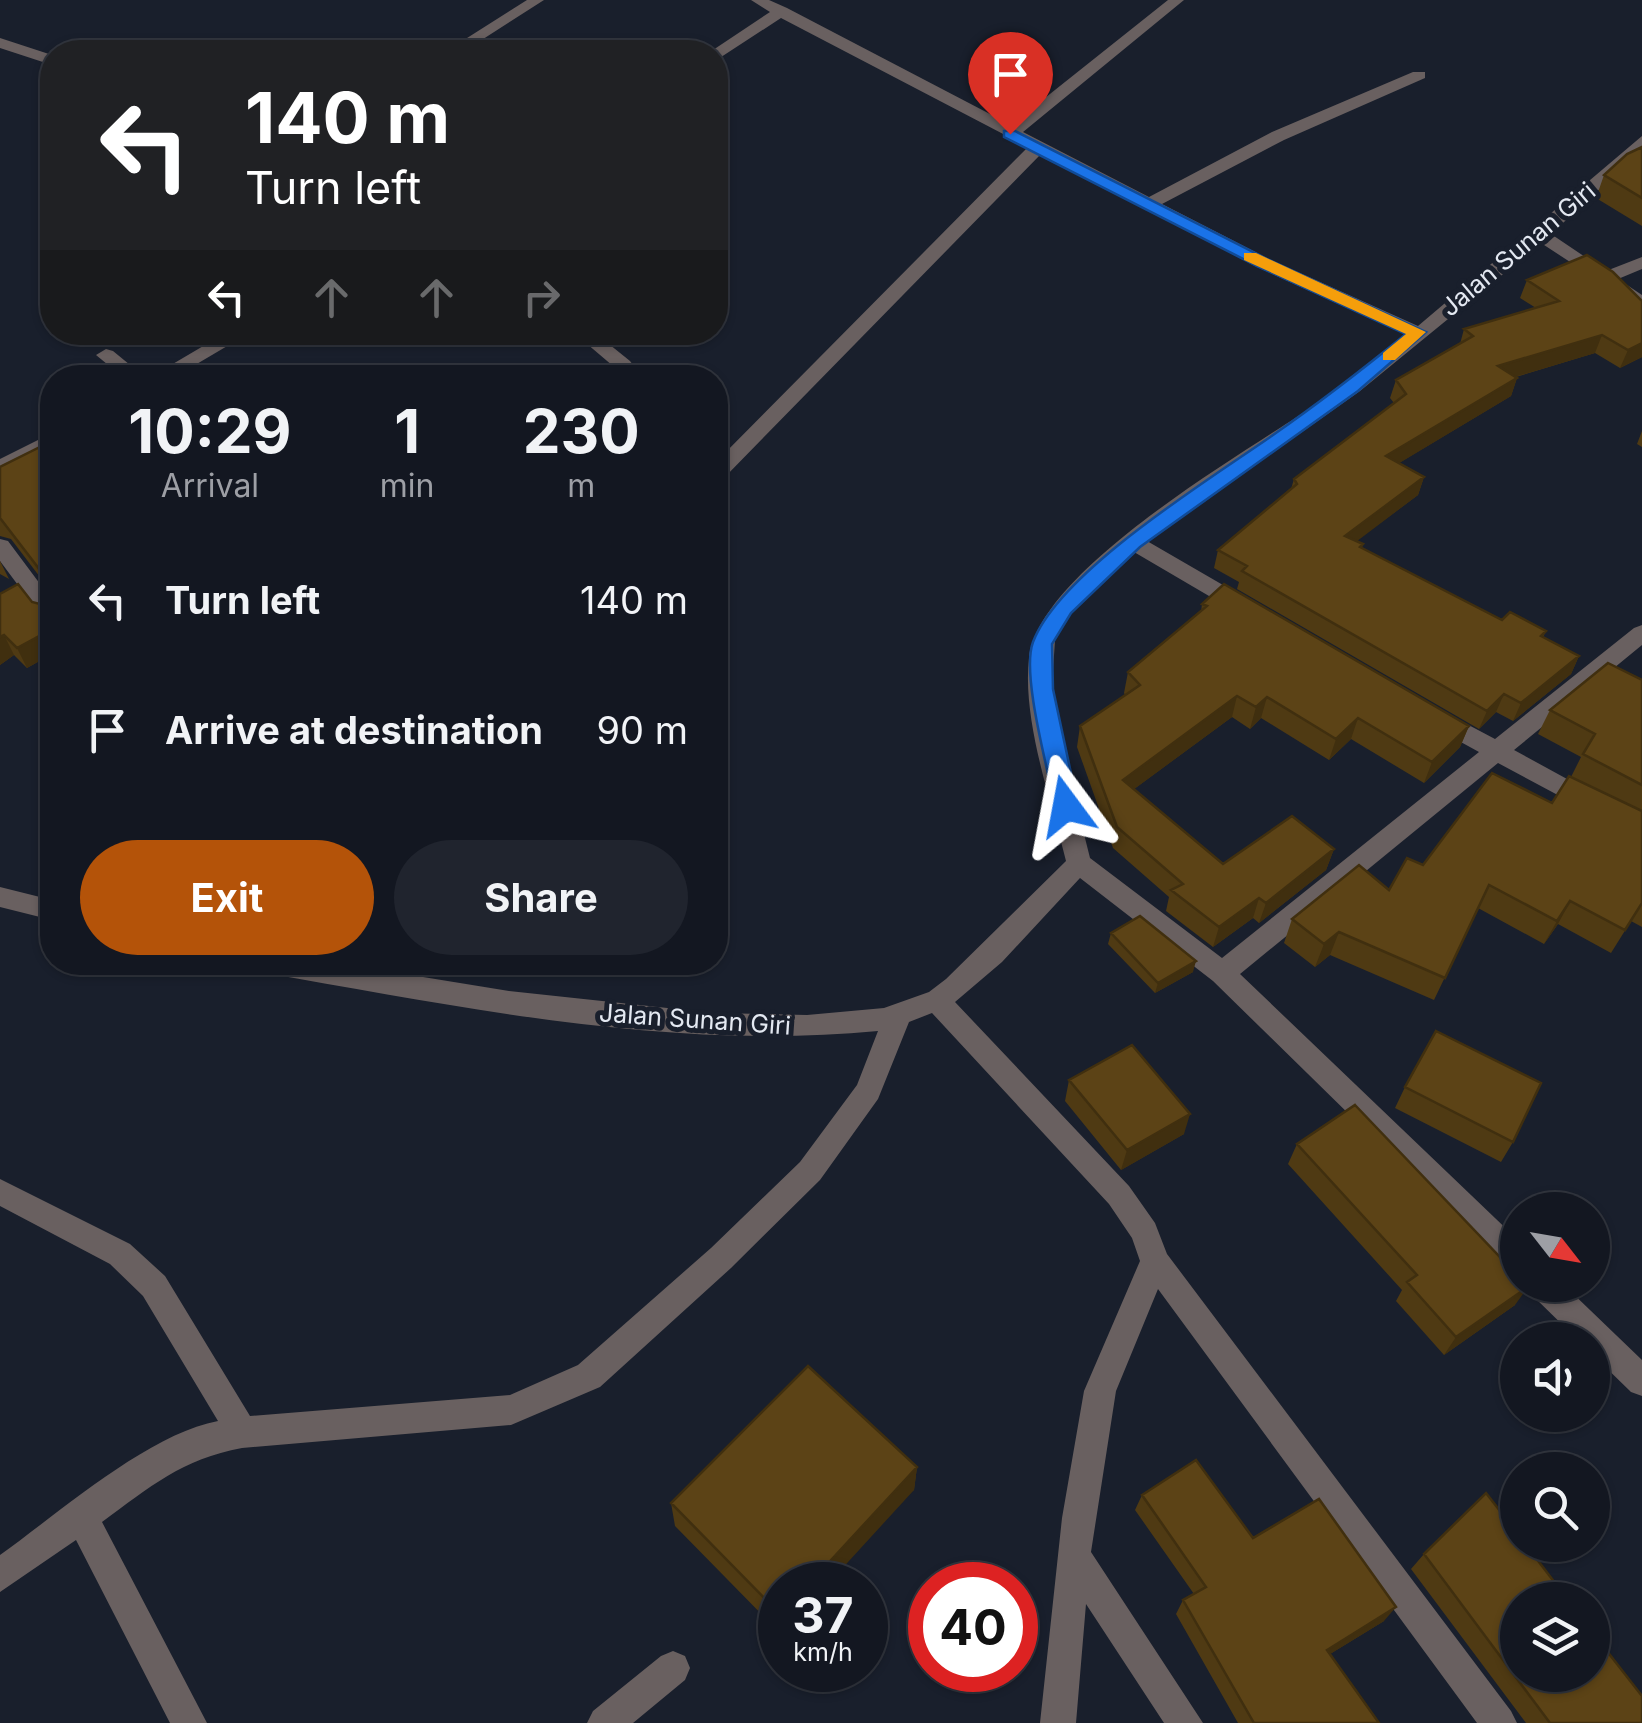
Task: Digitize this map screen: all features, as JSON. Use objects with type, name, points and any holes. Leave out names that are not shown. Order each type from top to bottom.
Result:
[{"type":"street","points":[[472,40],[537,0]]},
{"type":"street","points":[[758,0],[1263,263],[1418,332]]},
{"type":"street","points":[[1010,134],[1177,0]]},
{"type":"street","points":[[728,47],[782,11]]},
{"type":"street","points":[[0,43],[40,56]]},
{"type":"street","points":[[1150,203],[1278,136],[1418,75]]},
{"type":"street","name":"Jalan Sunan Giri","points":[[352,975],[598,1012],[756,1028],[850,1026],[897,1018],[937,1001],[1079,864],[1042,689],[1042,644],[1064,608],[1134,542],[1352,388],[1539,234],[1642,141]]},
{"type":"street","points":[[728,448],[1038,148]]},
{"type":"street","points":[[1539,234],[1642,303]]},
{"type":"street","points":[[1607,276],[1642,262]]},
{"type":"street","points":[[182,365],[218,345]]},
{"type":"street","points":[[598,345],[623,365]]},
{"type":"street","points":[[106,354],[120,365]]},
{"type":"street","points":[[0,467],[40,445]]},
{"type":"street","points":[[1134,542],[1270,622]]},
{"type":"street","points":[[0,546],[40,598]]},
{"type":"street","points":[[1222,973],[1642,633]]},
{"type":"street","points":[[1407,701],[1642,830]]},
{"type":"street","points":[[1079,864],[1222,973],[1500,1243]]},
{"type":"street","points":[[0,897],[40,907]]},
{"type":"street","points":[[937,1001],[1119,1194],[1145,1232],[1155,1261],[1499,1723]]},
{"type":"street","points":[[0,1575],[156,1464],[200,1440],[242,1432],[511,1410],[588,1376],[722,1258],[810,1171],[868,1091],[897,1018]]},
{"type":"street","points":[[0,1192],[120,1254],[154,1286],[242,1432]]},
{"type":"street","points":[[1058,1723],[1075,1557],[1100,1391],[1155,1261]]},
{"type":"street","points":[[1561,1302],[1642,1381]]},
{"type":"street","points":[[82,1517],[189,1723]]},
{"type":"street","points":[[1075,1557],[1184,1723]]},
{"type":"street","points":[[605,1723],[673,1668]]},
{"type":"building","points":[[1642,147],[1642,198],[1604,175],[1627,154]]},
{"type":"building","points":[[1587,255],[1613,272],[1642,301],[1642,343],[1628,350],[1602,335],[1498,366],[1517,378],[1386,456],[1424,477],[1345,536],[1502,620],[1510,612],[1546,631],[1541,636],[1579,656],[1521,703],[1504,694],[1487,711],[1242,571],[1247,566],[1218,550],[1297,484],[1294,479],[1406,394],[1396,380],[1473,336],[1464,329],[1559,301],[1527,280]]},
{"type":"building","points":[[40,447],[40,570],[0,518],[0,467]]},
{"type":"building","points":[[18,584],[32,602],[40,604],[40,636],[17,648],[4,635],[0,637],[0,594]]},
{"type":"building","points":[[1224,584],[1469,726],[1432,762],[1358,718],[1336,739],[1267,697],[1256,707],[1237,696],[1123,780],[1223,864],[1292,816],[1334,849],[1266,903],[1259,898],[1219,927],[1171,890],[1183,884],[1117,827],[1080,726],[1140,685],[1128,672],[1207,606],[1202,604]]},
{"type":"building","points":[[1608,663],[1642,680],[1642,785],[1583,754],[1595,734],[1550,710]]},
{"type":"building","points":[[1492,773],[1552,803],[1569,776],[1642,811],[1642,903],[1625,930],[1570,901],[1557,921],[1489,885],[1445,978],[1339,932],[1324,944],[1292,919],[1359,865],[1389,890],[1407,858],[1423,865]]},
{"type":"building","points":[[1140,916],[1196,961],[1158,983],[1111,933]]},
{"type":"building","points":[[1436,1031],[1541,1083],[1513,1142],[1405,1087]]},
{"type":"building","points":[[1132,1045],[1190,1114],[1127,1150],[1069,1080]]},
{"type":"building","points":[[1355,1105],[1500,1257],[1500,1302],[1506,1302],[1456,1337],[1407,1282],[1417,1275],[1297,1144]]},
{"type":"building","points":[[808,1366],[917,1467],[829,1562],[758,1562],[758,1592],[671,1503]]},
{"type":"building","points":[[1196,1460],[1253,1538],[1319,1499],[1396,1607],[1327,1650],[1379,1723],[1254,1723],[1183,1600],[1206,1587],[1142,1495]]},
{"type":"building","points":[[1486,1493],[1500,1511],[1500,1562],[1539,1562],[1554,1582],[1500,1582],[1500,1656],[1424,1554]]},
{"type":"building","points":[[1610,1655],[1642,1696],[1642,1723],[1550,1723],[1527,1692],[1610,1692]]},
{"type":"slow traffic","points":[[1250,256],[1418,332],[1389,357]]},
{"type":"route","points":[[1010,134],[1263,263],[1418,332],[1352,388],[1134,542],[1064,608],[1042,644],[1042,689],[1066,806]]}]
